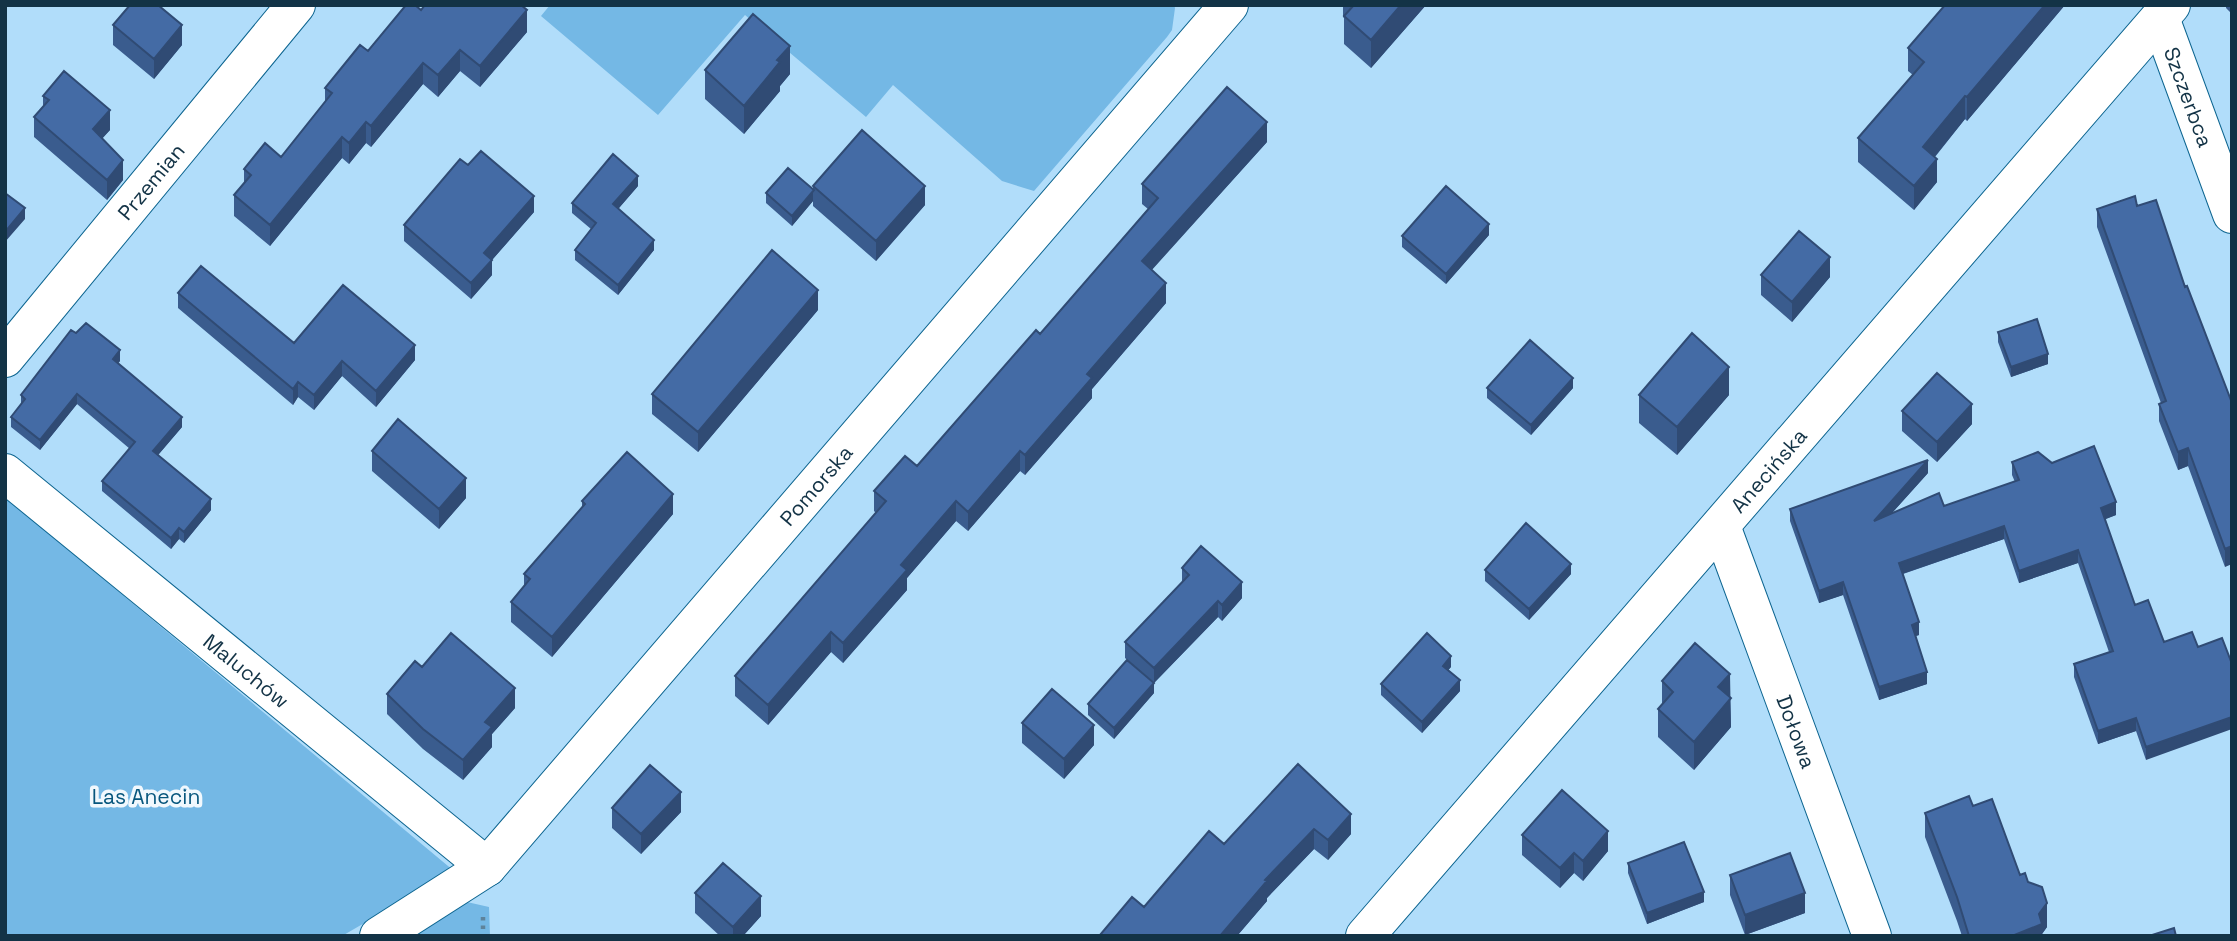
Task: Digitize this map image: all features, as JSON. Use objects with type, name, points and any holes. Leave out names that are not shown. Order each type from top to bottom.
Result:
[{"type":"street","name":"Przemian","points":[[5,358],[296,5]]},
{"type":"street","name":"Pomorska","points":[[379,936],[487,867],[1221,8]]},
{"type":"street","name":"Szczerbca","points":[[2166,11],[2232,215]]},
{"type":"street","name":"Anecińska","points":[[1365,936],[2166,11]]},
{"type":"street","name":"Maluchów","points":[[5,473],[487,867]]},
{"type":"street","name":"Dołowa","points":[[1721,526],[1872,936]]},
{"type":"green space","points":[[550,5],[1174,5],[1175,8],[1172,30],[1167,37],[1034,191],[1002,181],[893,85],[866,117],[745,15],[658,115],[541,16]]},
{"type":"green space","name":"Las Anecin","points":[[5,497],[454,871],[342,936],[5,936]]},
{"type":"green space","points":[[467,902],[489,907],[490,936],[399,936]]},
{"type":"building","points":[[130,5],[158,5],[182,25],[154,59],[113,25]]},
{"type":"building","points":[[406,5],[415,5],[421,10],[425,5],[521,5],[527,10],[480,66],[460,50],[438,75],[423,63],[371,126],[366,122],[349,143],[342,137],[270,225],[234,195],[251,175],[244,169],[265,143],[281,157],[332,93],[325,88],[360,45],[368,51]]},
{"type":"building","points":[[1354,5],[1401,5],[1371,40],[1344,16]]},
{"type":"building","points":[[1945,5],[2045,5],[1923,147],[1937,159],[1914,186],[1858,138],[1924,62],[1908,48]]},
{"type":"building","points":[[753,14],[790,46],[744,106],[705,70]]},
{"type":"building","points":[[64,71],[110,110],[93,129],[123,160],[107,180],[34,117],[49,100],[43,96]]},
{"type":"building","points":[[1227,87],[1267,122],[1142,261],[1166,283],[1087,374],[1092,378],[1025,455],[1020,451],[968,512],[956,501],[901,565],[907,570],[843,643],[831,632],[768,705],[735,676],[886,501],[874,491],[905,456],[917,466],[1036,330],[1040,334],[1158,198],[1142,184]]},
{"type":"building","points":[[862,130],[925,186],[876,241],[813,186]]},
{"type":"building","points":[[481,151],[534,196],[484,253],[492,260],[471,283],[404,225],[460,159],[468,165]]},
{"type":"building","points":[[613,154],[638,176],[613,204],[654,240],[618,285],[575,250],[596,223],[572,203]]},
{"type":"building","points":[[788,168],[814,190],[792,216],[766,193]]},
{"type":"building","points":[[1446,186],[1489,224],[1446,274],[1402,236]]},
{"type":"building","points":[[5,193],[25,208],[5,232]]},
{"type":"building","points":[[2135,196],[2137,206],[2156,200],[2185,287],[2187,286],[2232,403],[2232,546],[2225,549],[2188,448],[2178,452],[2159,404],[2166,401],[2097,209]]},
{"type":"building","points":[[1799,231],[1830,257],[1792,302],[1761,275]]},
{"type":"building","points":[[772,250],[818,290],[698,432],[652,394]]},
{"type":"building","points":[[201,266],[294,343],[343,285],[415,345],[376,391],[342,361],[314,395],[298,382],[293,389],[178,293]]},
{"type":"building","points":[[2037,319],[2048,354],[2011,367],[1998,332]]},
{"type":"building","points":[[86,323],[120,350],[113,359],[182,417],[153,451],[211,499],[184,532],[179,528],[171,538],[102,481],[135,442],[77,394],[40,440],[11,417],[25,399],[21,395],[71,330],[76,333]]},
{"type":"building","points":[[1692,333],[1729,367],[1677,427],[1639,395]]},
{"type":"building","points":[[1530,340],[1573,378],[1531,425],[1487,388]]},
{"type":"building","points":[[1937,373],[1972,404],[1937,442],[1902,411]]},
{"type":"building","points":[[398,419],[466,478],[439,509],[372,451]]},
{"type":"building","points":[[2094,446],[2116,502],[2101,508],[2135,605],[2148,600],[2164,642],[2192,632],[2198,647],[2222,638],[2232,664],[2232,717],[2146,747],[2136,718],[2098,731],[2074,664],[2113,651],[2078,550],[2019,571],[2004,526],[1899,563],[1919,622],[1912,625],[1927,672],[1879,687],[1843,582],[1819,591],[1790,509],[1928,460],[1874,521],[1939,493],[1944,506],[2019,480],[2012,462],[2038,452],[2052,463]]},
{"type":"building","points":[[627,452],[673,494],[552,637],[511,602],[530,579],[524,574],[585,504],[582,501]]},
{"type":"building","points":[[1526,523],[1571,564],[1529,609],[1485,570]]},
{"type":"building","points":[[1201,546],[1242,582],[1222,605],[1218,601],[1154,668],[1125,642],[1189,575],[1182,568]]},
{"type":"building","points":[[451,633],[515,688],[485,722],[492,727],[463,760],[423,729],[387,694],[415,661],[422,667]]},
{"type":"building","points":[[1427,633],[1451,656],[1443,666],[1460,680],[1422,722],[1381,684]]},
{"type":"building","points":[[1695,643],[1730,674],[1718,687],[1731,698],[1694,742],[1658,709],[1673,692],[1662,681]]},
{"type":"building","points":[[1127,660],[1154,683],[1114,728],[1088,704]]},
{"type":"building","points":[[1052,689],[1094,725],[1064,759],[1022,723]]},
{"type":"building","points":[[1298,764],[1351,814],[1328,840],[1314,829],[1265,880],[1267,881],[1220,936],[1100,935],[1132,897],[1144,907],[1209,831],[1224,844]]},
{"type":"building","points":[[650,765],[681,792],[641,834],[612,808]]},
{"type":"building","points":[[1562,790],[1608,831],[1583,861],[1574,853],[1560,868],[1522,835]]},
{"type":"building","points":[[1969,796],[1973,806],[1992,799],[2020,875],[2025,873],[2028,882],[2042,887],[2047,903],[2039,914],[2042,924],[2012,936],[1969,936],[1925,813]]},
{"type":"building","points":[[1684,842],[1704,892],[1647,913],[1628,863]]},
{"type":"building","points":[[1790,853],[1805,893],[1745,915],[1730,875]]},
{"type":"building","points":[[723,863],[761,896],[733,927],[695,893]]},
{"type":"building","points":[[2174,928],[2176,936],[2149,936]]}]
